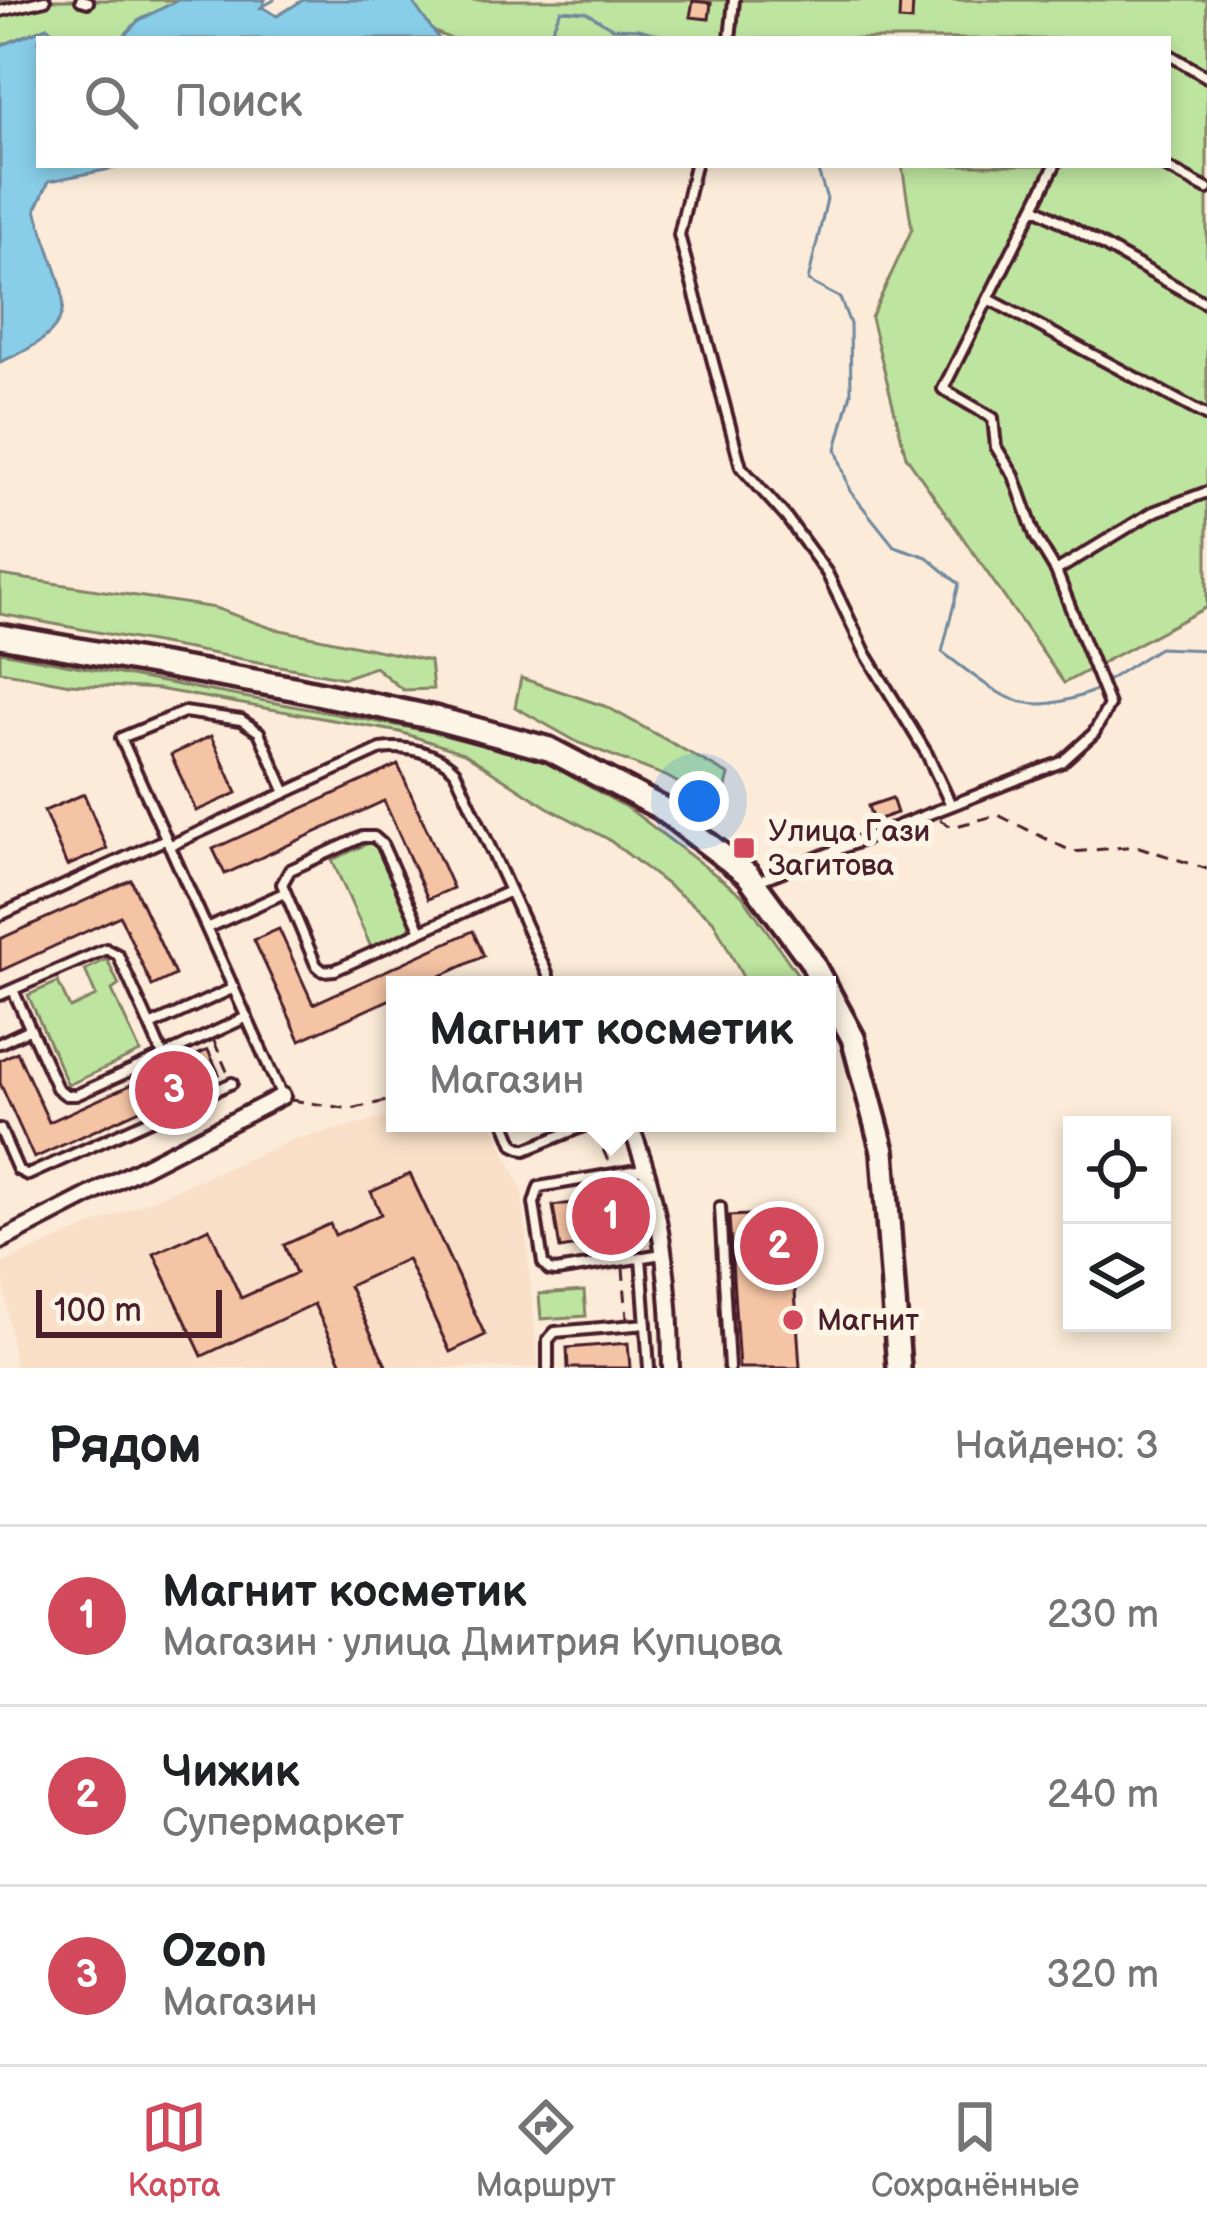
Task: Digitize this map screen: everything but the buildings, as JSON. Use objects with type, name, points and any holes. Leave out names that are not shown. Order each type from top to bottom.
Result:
[{"type":"main road","points":[[0,636],[293,688],[549,749],[661,808],[754,882],[819,976]]},
{"type":"main road","points":[[836,1007],[853,1038],[883,1151],[899,1368]]},
{"type":"street","points":[[0,1241],[282,1096]]},
{"type":"street","points":[[631,1132],[645,1168],[662,1254],[671,1368]]},
{"type":"lane","points":[[0,11],[45,0]]},
{"type":"lane","points":[[730,36],[734,0]]},
{"type":"lane","points":[[1171,56],[1207,77]]},
{"type":"lane","points":[[694,168],[679,236],[741,467],[786,517],[826,573],[951,805]]},
{"type":"lane","points":[[754,882],[1062,762],[1094,733],[1109,705],[1056,571],[1036,538],[1014,476],[996,447],[993,418],[943,389],[1054,168]]},
{"type":"lane","points":[[1168,168],[1207,189]]},
{"type":"lane","points":[[1035,207],[1207,304]]},
{"type":"lane","points":[[989,299],[1207,416]]},
{"type":"lane","points":[[1056,571],[1153,512],[1207,492]]},
{"type":"lane","points":[[282,1096],[121,738],[193,712],[247,722],[259,732],[286,793]]},
{"type":"lane","points":[[0,915],[382,749],[396,747],[440,758],[455,771],[548,975]]},
{"type":"lane","points":[[422,931],[382,844],[374,837],[362,837],[290,870],[283,878],[284,893],[316,965],[323,970],[335,970],[422,931],[510,891]]},
{"type":"lane","points":[[206,928],[284,893]]},
{"type":"lane","points":[[0,995],[101,950],[111,950],[118,955],[163,1056]]},
{"type":"lane","points":[[150,1027],[234,988]]},
{"type":"lane","points":[[13,990],[57,1088],[66,1095],[76,1095],[247,1017]]},
{"type":"lane","points":[[0,1042],[30,1029]]},
{"type":"lane","points":[[0,1129],[18,1170],[28,1175],[232,1083]]},
{"type":"lane","points":[[509,1132],[514,1145],[525,1150],[570,1132]]},
{"type":"lane","points":[[645,1168],[542,1185],[534,1202],[543,1263],[549,1270],[662,1254]]},
{"type":"lane","points":[[720,1207],[729,1368]]},
{"type":"lane","points":[[641,1258],[649,1368]]},
{"type":"lane","points":[[548,1368],[548,1340],[555,1332],[646,1324]]},
{"type":"path","points":[[928,813],[952,827],[998,815],[1072,851],[1136,846],[1207,869]]},
{"type":"path","points":[[210,1034],[232,1083]]},
{"type":"path","points":[[282,1096],[296,1103],[351,1109],[386,1101]]},
{"type":"path","points":[[596,1132],[614,1174]]},
{"type":"path","points":[[623,1261],[627,1325]]},
{"type":"shaded area","points":[[386,1118],[386,1132],[496,1132],[522,1190],[538,1368],[15,1368],[1,1264],[295,1139]]},
{"type":"green space","points":[[0,0],[178,0],[138,21],[124,36],[58,36],[47,27],[0,46]]},
{"type":"green space","points":[[411,0],[1207,0],[1207,607],[1064,683],[906,456],[871,318],[912,229],[902,168],[1171,168],[1171,36],[444,36],[430,30]]},
{"type":"green space","points":[[0,575],[215,608],[271,628],[430,661],[433,689],[403,690],[375,667],[344,678],[0,614]]},
{"type":"green space","points":[[0,652],[433,732],[545,762],[631,810],[742,895],[799,976],[742,976],[713,920],[608,839],[547,807],[464,753],[400,732],[158,689],[70,684],[0,671]]},
{"type":"green space","points":[[521,678],[607,707],[729,775],[721,807],[666,776],[579,743],[515,707]]},
{"type":"green space","points":[[369,843],[377,847],[411,925],[371,947],[332,860]]},
{"type":"green space","points":[[107,959],[119,985],[112,990],[140,1052],[68,1085],[28,995],[58,982],[70,1008],[96,996],[85,970]]},
{"type":"green space","points":[[584,1291],[586,1316],[541,1319],[539,1294]]},
{"type":"water","points":[[178,0],[265,0],[262,7],[277,16],[303,0],[411,0],[437,36],[124,36],[138,21]]},
{"type":"water","points":[[47,27],[58,36],[36,36],[36,168],[116,168],[49,181],[36,209],[60,281],[61,317],[31,347],[0,362],[0,46]]},
{"type":"waterway","points":[[260,8],[274,0]]},
{"type":"waterway","points":[[553,36],[561,10],[586,12],[612,28],[663,36]]},
{"type":"waterway","points":[[817,168],[827,199],[808,281],[840,298],[850,324],[851,393],[836,449],[850,491],[894,546],[927,557],[959,584],[942,652],[1012,699],[1047,704],[1094,691]]},
{"type":"waterway","points":[[1107,681],[1159,648],[1207,650]]},
{"type":"place","name":"Улица Гази Загитова","points":[[744,848]]},
{"type":"place","name":"Ozon","points":[[174,1090]]},
{"type":"place","name":"Магнит косметик","points":[[611,1216]]},
{"type":"place","name":"Чижик","points":[[779,1246]]},
{"type":"place","name":"Магнит","points":[[793,1320]]}]
